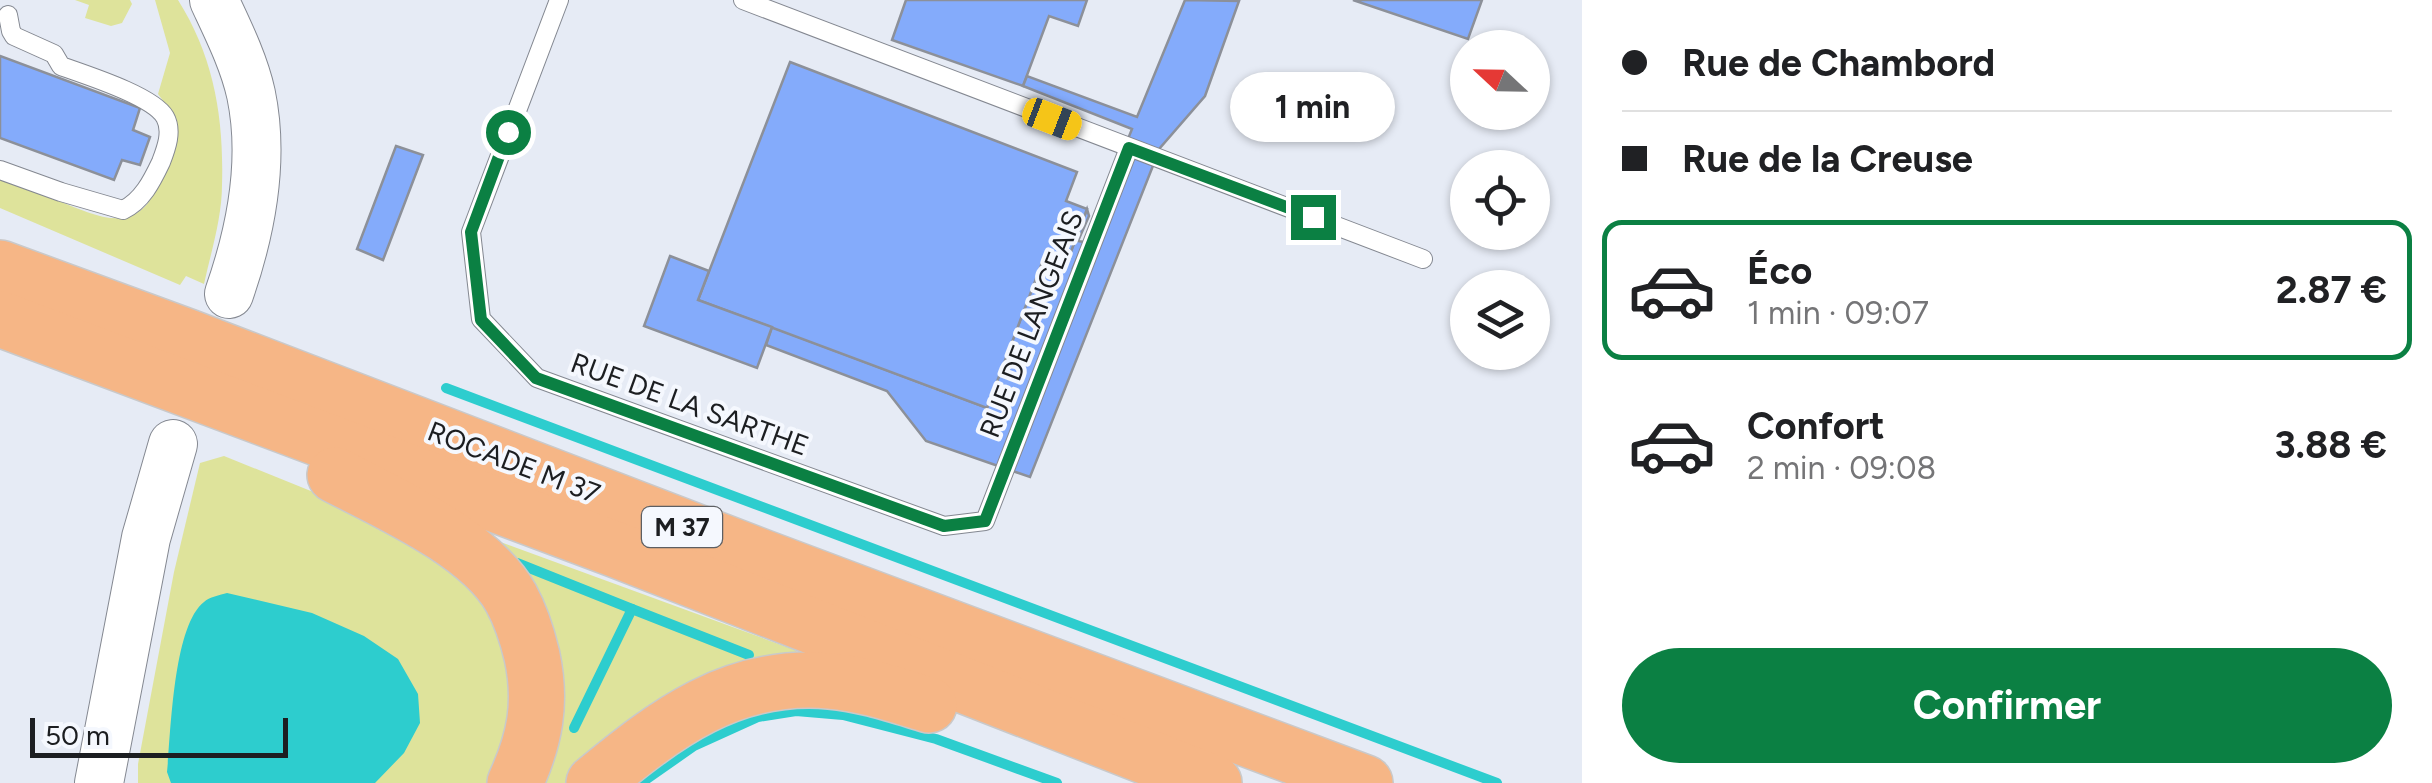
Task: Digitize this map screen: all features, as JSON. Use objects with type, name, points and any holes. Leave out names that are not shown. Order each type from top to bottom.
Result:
[{"type":"highway","name":"M 37","points":[[0,230],[126,284],[188,337]]},
{"type":"highway","name":"ROCADE M 37","points":[[0,268],[1365,783]]},
{"type":"highway","name":"ROCADE M 37","points":[[0,320],[616,550],[1191,774]]},
{"type":"highway","name":"M 37","points":[[253,413],[303,458],[424,522],[492,573],[510,596],[526,632],[537,702],[534,734],[514,783]]},
{"type":"highway","name":"M 37","points":[[594,783],[661,730],[695,709],[751,686],[791,680],[872,688],[1022,733],[1191,774]]},
{"type":"street","points":[[214,0],[250,93],[256,127],[252,215],[229,294]]},
{"type":"street","points":[[98,783],[146,538],[173,444]]},
{"type":"lane","name":"RUE DE LA SARTHE","points":[[558,0],[471,232],[481,320],[536,378],[944,526],[985,521]]},
{"type":"lane","points":[[743,0],[1423,259]]},
{"type":"lane","points":[[0,170],[123,210],[134,205],[150,183],[169,132],[165,117],[148,101],[62,66],[54,54],[14,36],[8,15]]},
{"type":"lane","name":"RUE DE LANGEAIS","points":[[985,521],[1129,148]]},
{"type":"green space","points":[[75,0],[130,0],[132,4],[122,23],[111,26],[85,18],[89,5]]},
{"type":"green space","points":[[155,0],[178,0],[208,66],[218,112],[222,197],[204,284],[186,276],[180,285],[0,208],[0,179],[99,216],[125,218],[146,205],[162,173],[173,114],[158,94],[170,53]]},
{"type":"green space","points":[[224,456],[338,502],[402,533],[476,590],[498,626],[513,679],[512,724],[489,783],[138,783],[138,764],[174,572],[200,463]]},
{"type":"green space","points":[[479,534],[799,654],[569,783],[543,783]]},
{"type":"water","points":[[227,593],[312,613],[364,636],[398,659],[418,694],[420,723],[404,753],[375,783],[171,783],[167,772],[172,707],[186,633],[204,602]]},
{"type":"building","points":[[906,0],[1087,0],[1078,26],[1049,16],[1023,86],[892,40]]},
{"type":"building","points":[[1185,0],[1239,1],[1205,96],[1160,148],[1030,477],[926,441],[887,391],[766,345],[772,327],[987,408],[1045,255],[1067,262],[1087,209],[1089,216],[1078,241],[1084,242],[1073,268],[1076,269],[1132,129],[1023,86],[1027,76],[1137,117]]},
{"type":"building","points":[[1353,0],[1482,0],[1471,30],[1450,33]]},
{"type":"building","points":[[0,56],[140,108],[133,130],[150,137],[140,165],[122,160],[114,180],[0,138]]},
{"type":"building","points":[[790,62],[1077,172],[1066,201],[1087,209],[1067,262],[1045,255],[987,408],[698,300]]},
{"type":"building","points":[[396,146],[423,155],[383,260],[357,249]]},
{"type":"building","points":[[670,256],[709,271],[698,300],[772,327],[757,368],[644,326]]},
{"type":"waterway","points":[[446,388],[1497,783]]},
{"type":"waterway","points":[[517,563],[632,609]]},
{"type":"waterway","points":[[574,728],[632,609],[749,655]]},
{"type":"waterway","points":[[641,783],[694,746],[758,717],[796,711],[843,715],[936,739],[1057,783]]},
{"type":"route","points":[[508,132],[471,232],[481,320],[536,378],[944,526],[985,521],[1129,148],[1313,217]]}]
